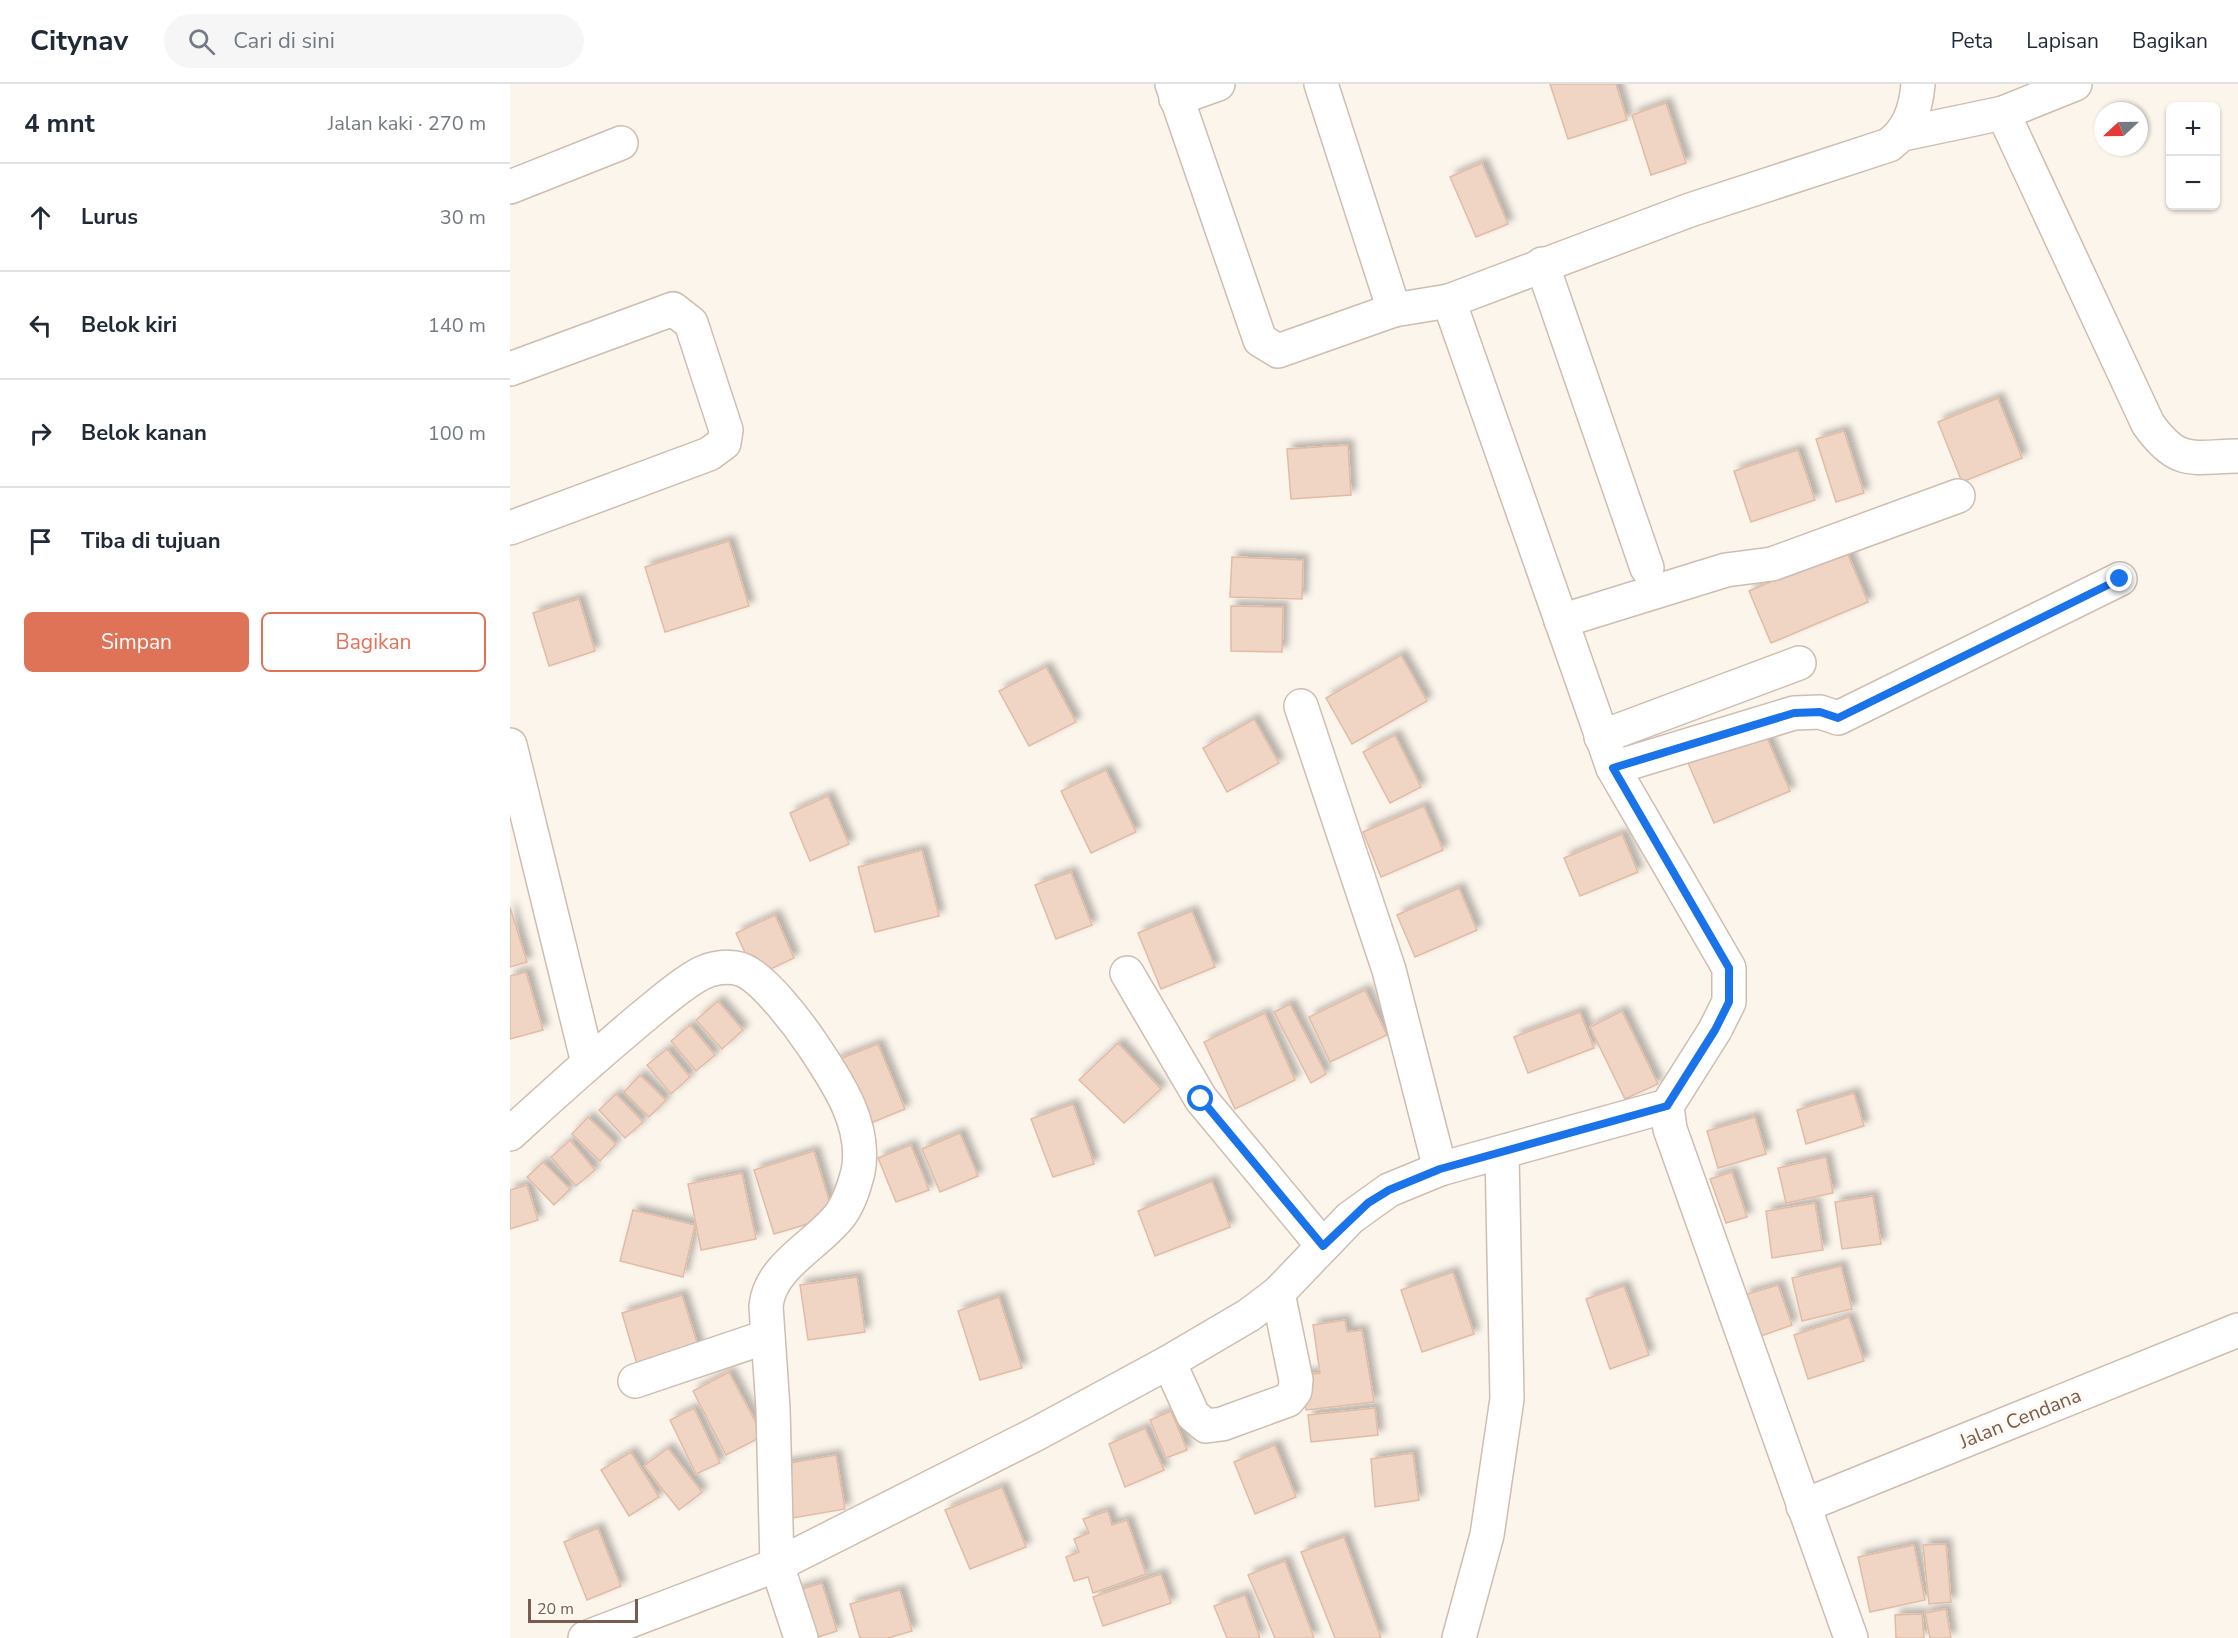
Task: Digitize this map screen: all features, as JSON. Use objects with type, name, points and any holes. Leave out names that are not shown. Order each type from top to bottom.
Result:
[{"type":"street","points":[[1218,84],[1174,91],[1260,340],[1278,351],[1394,310],[1449,301],[1690,210],[1889,145],[1903,134],[2003,113],[2075,84]]},
{"type":"street","points":[[1321,84],[1394,310]]},
{"type":"street","points":[[1903,134],[1916,104],[1918,84]]},
{"type":"street","points":[[2003,113],[2148,423],[2163,446],[2184,457],[2238,456]]},
{"type":"street","points":[[510,187],[621,143]]},
{"type":"street","points":[[1542,264],[1647,568]]},
{"type":"street","points":[[1449,301],[1613,768],[1729,968],[1729,1002],[1715,1030],[1667,1106],[1670,1129],[1685,1178],[1851,1638]]},
{"type":"street","points":[[510,369],[673,309],[691,323],[726,430],[724,443],[709,454],[510,528]]},
{"type":"street","points":[[1561,621],[1726,570],[1772,564],[1958,496]]},
{"type":"street","points":[[1613,768],[1794,713],[1820,712],[1838,718],[2120,579]]},
{"type":"street","points":[[1601,737],[1799,663]]},
{"type":"street","points":[[1301,706],[1389,970],[1440,1169]]},
{"type":"street","points":[[510,745],[588,1063]]},
{"type":"street","points":[[510,1134],[588,1063],[681,986],[701,973],[716,968],[740,969],[768,989],[805,1033],[831,1072],[853,1114],[858,1168],[853,1193],[841,1214],[778,1276],[767,1290],[766,1337],[773,1408],[777,1565],[801,1638]]},
{"type":"street","points":[[1127,973],[1201,1099],[1323,1246]]},
{"type":"street","points":[[585,1638],[777,1565],[1036,1434],[1169,1362],[1249,1315],[1278,1293],[1368,1203],[1389,1190],[1440,1169],[1667,1106]]},
{"type":"street","points":[[1459,1638],[1487,1535],[1507,1399],[1502,1153]]},
{"type":"street","points":[[1169,1362],[1193,1415],[1206,1426],[1222,1424],[1288,1400],[1295,1391],[1296,1380],[1278,1293]]},
{"type":"street","name":"Jalan Cendana","points":[[1803,1506],[2238,1330]]},
{"type":"street","points":[[635,1381],[766,1337]]},
{"type":"building","points":[[1550,84],[1616,84],[1627,120],[1568,139]]},
{"type":"building","points":[[1666,103],[1686,163],[1651,175],[1632,115]]},
{"type":"building","points":[[1482,163],[1508,224],[1476,237],[1450,177]]},
{"type":"building","points":[[1998,398],[2022,458],[1962,482],[1938,422]]},
{"type":"building","points":[[1844,431],[1864,493],[1836,502],[1816,439]]},
{"type":"building","points":[[1348,445],[1351,495],[1291,499],[1287,449]]},
{"type":"building","points":[[1798,450],[1815,500],[1751,522],[1734,471]]},
{"type":"building","points":[[729,541],[749,606],[665,632],[645,567]]},
{"type":"building","points":[[1846,550],[1868,602],[1771,643],[1749,591]]},
{"type":"building","points":[[1232,557],[1303,560],[1302,599],[1230,597]]},
{"type":"building","points":[[579,599],[595,651],[549,666],[533,613]]},
{"type":"building","points":[[1231,606],[1283,607],[1282,652],[1231,651]]},
{"type":"building","points":[[1401,655],[1427,701],[1352,744],[1326,698]]},
{"type":"building","points":[[1046,667],[1076,722],[1029,746],[999,691]]},
{"type":"building","points":[[1254,719],[1279,763],[1227,792],[1203,748]]},
{"type":"building","points":[[1764,731],[1790,791],[1714,823],[1688,763]]},
{"type":"building","points":[[1395,735],[1421,787],[1390,803],[1363,752]]},
{"type":"building","points":[[1106,770],[1136,832],[1091,853],[1061,791]]},
{"type":"building","points":[[828,796],[849,844],[810,861],[790,813]]},
{"type":"building","points":[[1424,806],[1443,850],[1381,877],[1363,832]]},
{"type":"building","points":[[1622,834],[1638,872],[1580,896],[1564,858]]},
{"type":"building","points":[[922,850],[939,916],[875,932],[858,867]]},
{"type":"building","points":[[1071,872],[1092,925],[1056,939],[1035,885]]},
{"type":"building","points":[[1459,888],[1477,930],[1415,957],[1397,915]]},
{"type":"building","points":[[510,907],[527,962],[510,967]]},
{"type":"building","points":[[1192,911],[1215,967],[1161,989],[1138,933]]},
{"type":"building","points":[[775,915],[794,958],[756,976],[736,933]]},
{"type":"building","points":[[526,972],[543,1030],[510,1039],[510,976]]},
{"type":"building","points":[[1365,990],[1387,1035],[1330,1062],[1309,1017]]},
{"type":"building","points":[[718,1001],[743,1030],[722,1049],[696,1020]]},
{"type":"building","points":[[1290,1004],[1326,1074],[1311,1083],[1274,1012]]},
{"type":"building","points":[[1622,1011],[1658,1084],[1625,1099],[1590,1027]]},
{"type":"building","points":[[1580,1012],[1594,1048],[1528,1073],[1514,1037]]},
{"type":"building","points":[[1265,1013],[1295,1080],[1235,1109],[1204,1042]]},
{"type":"building","points":[[690,1025],[715,1055],[696,1071],[671,1041]]},
{"type":"building","points":[[1118,1043],[1161,1089],[1124,1123],[1079,1080]]},
{"type":"building","points":[[878,1044],[905,1109],[861,1127],[834,1061]]},
{"type":"building","points":[[667,1049],[690,1077],[671,1094],[647,1065]]},
{"type":"building","points":[[640,1075],[666,1100],[649,1117],[624,1092]]},
{"type":"building","points":[[1854,1093],[1864,1126],[1806,1144],[1797,1110]]},
{"type":"building","points":[[616,1094],[643,1122],[625,1138],[599,1110]]},
{"type":"building","points":[[1073,1104],[1094,1164],[1053,1177],[1031,1119]]},
{"type":"building","points":[[588,1117],[616,1144],[600,1161],[572,1134]]},
{"type":"building","points":[[1755,1117],[1766,1154],[1718,1168],[1707,1131]]},
{"type":"building","points":[[960,1133],[978,1176],[940,1192],[922,1149]]},
{"type":"building","points":[[570,1140],[595,1170],[576,1186],[551,1157]]},
{"type":"building","points":[[911,1145],[929,1190],[896,1202],[878,1158]]},
{"type":"building","points":[[814,1151],[834,1216],[774,1234],[754,1170]]},
{"type":"building","points":[[1826,1157],[1833,1193],[1786,1203],[1778,1168]]},
{"type":"building","points":[[543,1162],[570,1189],[554,1205],[527,1177]]},
{"type":"building","points":[[1732,1172],[1747,1217],[1726,1223],[1710,1179]]},
{"type":"building","points":[[742,1173],[756,1239],[701,1250],[688,1184]]},
{"type":"building","points":[[1212,1181],[1230,1227],[1155,1256],[1138,1211]]},
{"type":"building","points":[[527,1185],[538,1220],[510,1229],[510,1190]]},
{"type":"building","points":[[1873,1196],[1881,1244],[1842,1249],[1835,1202]]},
{"type":"building","points":[[1815,1203],[1823,1250],[1772,1258],[1766,1211]]},
{"type":"building","points":[[633,1210],[695,1225],[683,1277],[620,1261]]},
{"type":"building","points":[[1841,1266],[1852,1309],[1802,1321],[1792,1278]]},
{"type":"building","points":[[1453,1272],[1474,1334],[1422,1352],[1401,1290]]},
{"type":"building","points":[[857,1277],[865,1332],[808,1340],[800,1285]]},
{"type":"building","points":[[1778,1285],[1792,1325],[1758,1337],[1744,1295]]},
{"type":"building","points":[[1624,1286],[1649,1355],[1610,1369],[1586,1299]]},
{"type":"building","points":[[682,1295],[700,1352],[639,1371],[622,1313]]},
{"type":"building","points":[[999,1297],[1022,1368],[980,1380],[958,1311]]},
{"type":"building","points":[[1849,1317],[1864,1361],[1808,1379],[1794,1335]]},
{"type":"building","points":[[1345,1320],[1347,1332],[1362,1330],[1374,1402],[1306,1410],[1302,1375],[1320,1373],[1313,1325]]},
{"type":"building","points":[[729,1372],[763,1436],[726,1455],[693,1391]]},
{"type":"building","points":[[694,1408],[720,1463],[696,1474],[670,1420]]},
{"type":"building","points":[[1375,1408],[1378,1435],[1311,1442],[1308,1415]]},
{"type":"building","points":[[1171,1411],[1187,1450],[1166,1458],[1150,1420]]},
{"type":"building","points":[[1145,1428],[1164,1470],[1125,1487],[1109,1444]]},
{"type":"building","points":[[1275,1445],[1296,1497],[1255,1514],[1234,1462]]},
{"type":"building","points":[[668,1448],[702,1492],[679,1510],[644,1466]]},
{"type":"building","points":[[631,1452],[659,1497],[629,1516],[601,1470]]},
{"type":"building","points":[[1413,1453],[1419,1500],[1375,1507],[1371,1459]]},
{"type":"building","points":[[836,1455],[845,1509],[787,1519],[778,1465]]},
{"type":"building","points":[[1002,1487],[1026,1547],[970,1569],[945,1510]]},
{"type":"building","points":[[1108,1511],[1112,1525],[1127,1520],[1146,1574],[1093,1593],[1088,1577],[1074,1581],[1066,1557],[1079,1552],[1074,1539],[1089,1533],[1083,1519]]},
{"type":"building","points":[[598,1528],[621,1586],[587,1600],[564,1542]]},
{"type":"building","points":[[1344,1537],[1381,1638],[1335,1638],[1301,1552]]},
{"type":"building","points":[[1946,1544],[1951,1602],[1929,1604],[1923,1545]]},
{"type":"building","points":[[1914,1545],[1925,1600],[1870,1612],[1858,1557]]},
{"type":"building","points":[[1285,1561],[1314,1638],[1275,1638],[1248,1575]]},
{"type":"building","points":[[1161,1574],[1171,1603],[1103,1626],[1093,1597]]},
{"type":"building","points":[[822,1583],[837,1631],[815,1638],[795,1591]]},
{"type":"building","points":[[900,1590],[912,1631],[888,1638],[860,1638],[850,1604]]},
{"type":"building","points":[[1245,1595],[1260,1638],[1227,1638],[1214,1606]]},
{"type":"building","points":[[1946,1609],[1951,1638],[1930,1638],[1925,1613]]},
{"type":"building","points":[[1922,1614],[1924,1638],[1896,1638],[1895,1615]]},
{"type":"route","points":[[1201,1099],[1323,1246],[1368,1203],[1389,1190],[1440,1169],[1555,1139],[1667,1106],[1715,1030],[1729,1002],[1729,968],[1613,768],[1794,713],[1820,712],[1838,718],[1952,664],[2120,579]]}]
